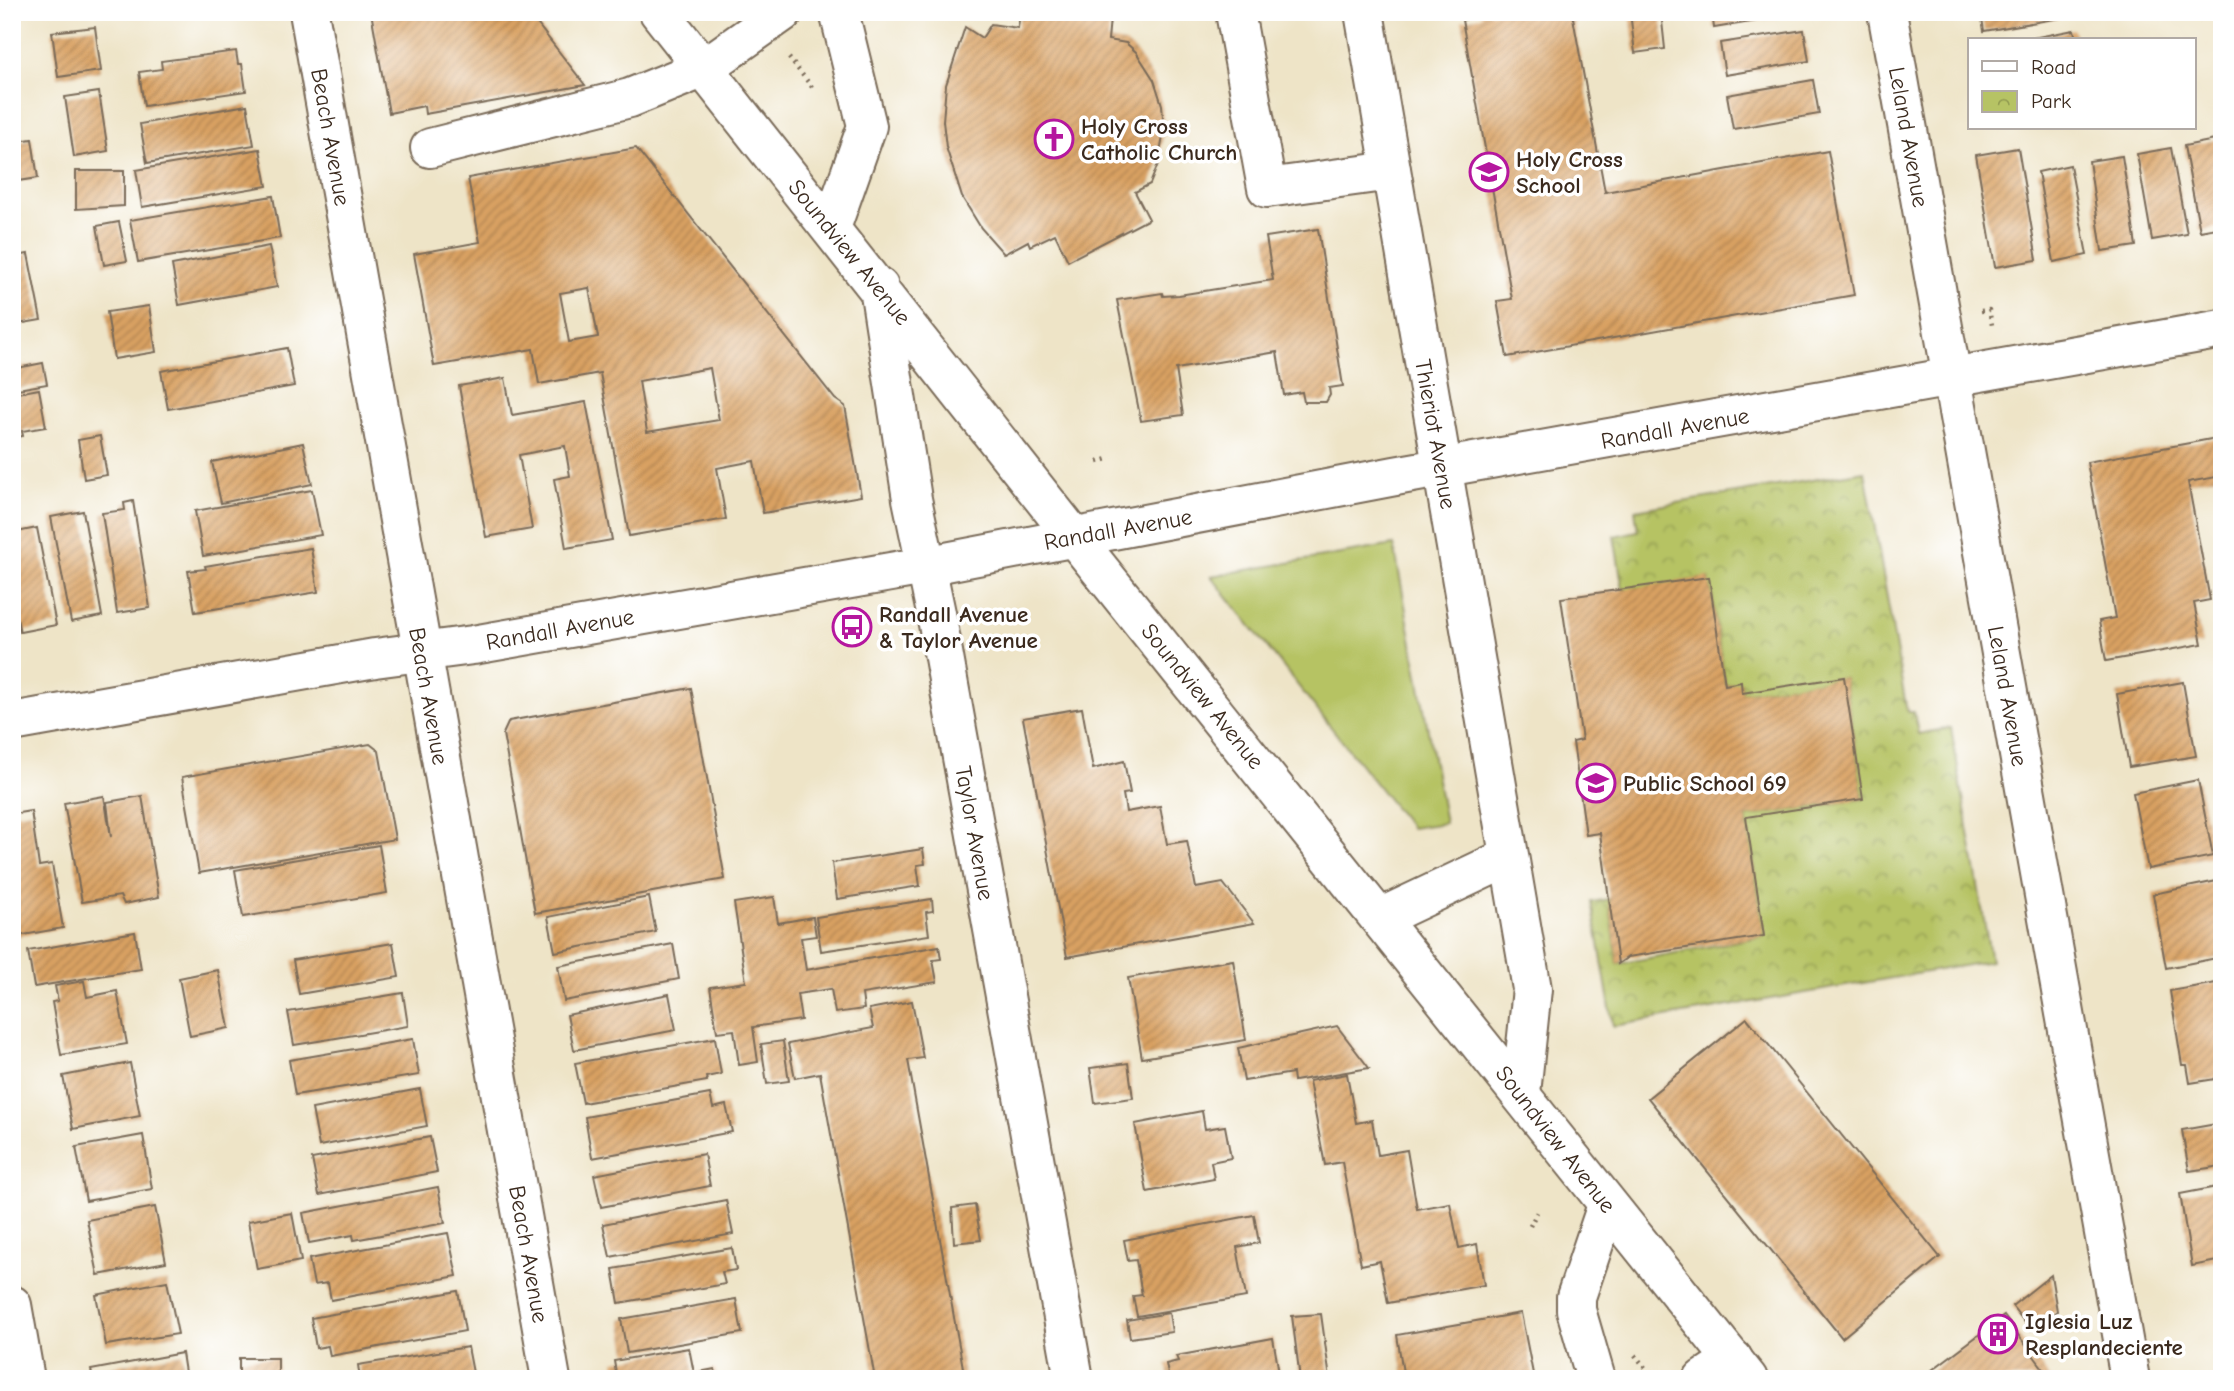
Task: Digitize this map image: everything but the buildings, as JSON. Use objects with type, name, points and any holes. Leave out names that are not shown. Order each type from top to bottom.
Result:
[{"type":"street","name":"Beach Avenue","points":[[309,12],[551,1379]]},
{"type":"street","name":"Soundview Avenue","points":[[659,12],[879,287],[1073,536],[1521,1093],[1607,1205],[1728,1372]]},
{"type":"street","points":[[430,148],[630,98],[704,68],[783,12]]},
{"type":"street","points":[[831,228],[867,126],[839,12]]},
{"type":"street","points":[[1235,12],[1267,188],[1391,171]]},
{"type":"street","name":"Thieriot Avenue","points":[[1364,12],[1532,989],[1521,1093]]},
{"type":"street","name":"Leland Avenue","points":[[1887,12],[2130,1379]]},
{"type":"street","name":"Taylor Avenue","points":[[879,287],[925,566],[1074,1379]]},
{"type":"street","name":"Randall Avenue","points":[[12,722],[925,566],[1073,536],[2222,329]]},
{"type":"street","points":[[1380,918],[1509,856]]},
{"type":"street","points":[[1595,1379],[1576,1310],[1576,1297],[1607,1205]]},
{"type":"street","points":[[12,1305],[25,1379]]},
{"type":"path","points":[[784,51],[816,92]]},
{"type":"path","points":[[1989,310],[1992,326]]},
{"type":"path","points":[[1098,462],[1108,459]]},
{"type":"path","points":[[1530,1226],[1537,1212]]},
{"type":"green space","points":[[1865,471],[1907,712],[1914,712],[1918,734],[1951,728],[1991,961],[1613,1026],[1592,902],[1609,899],[1618,964],[1764,936],[1746,817],[1863,799],[1844,678],[1742,693],[1741,683],[1725,685],[1709,578],[1623,590],[1614,536],[1638,531],[1635,510]]},
{"type":"green space","points":[[1394,545],[1445,823],[1411,828],[1211,576]]},
{"type":"place","name":"Holy Cross Catholic Church","points":[[1054,139]]},
{"type":"place","name":"Holy Cross School","points":[[1489,172]]},
{"type":"place","name":"Randall Avenue & Taylor Avenue","points":[[852,627]]},
{"type":"place","name":"Public School 69","points":[[1596,783]]},
{"type":"place","name":"Iglesia Luz Resplandeciente","points":[[1998,1334]]}]
